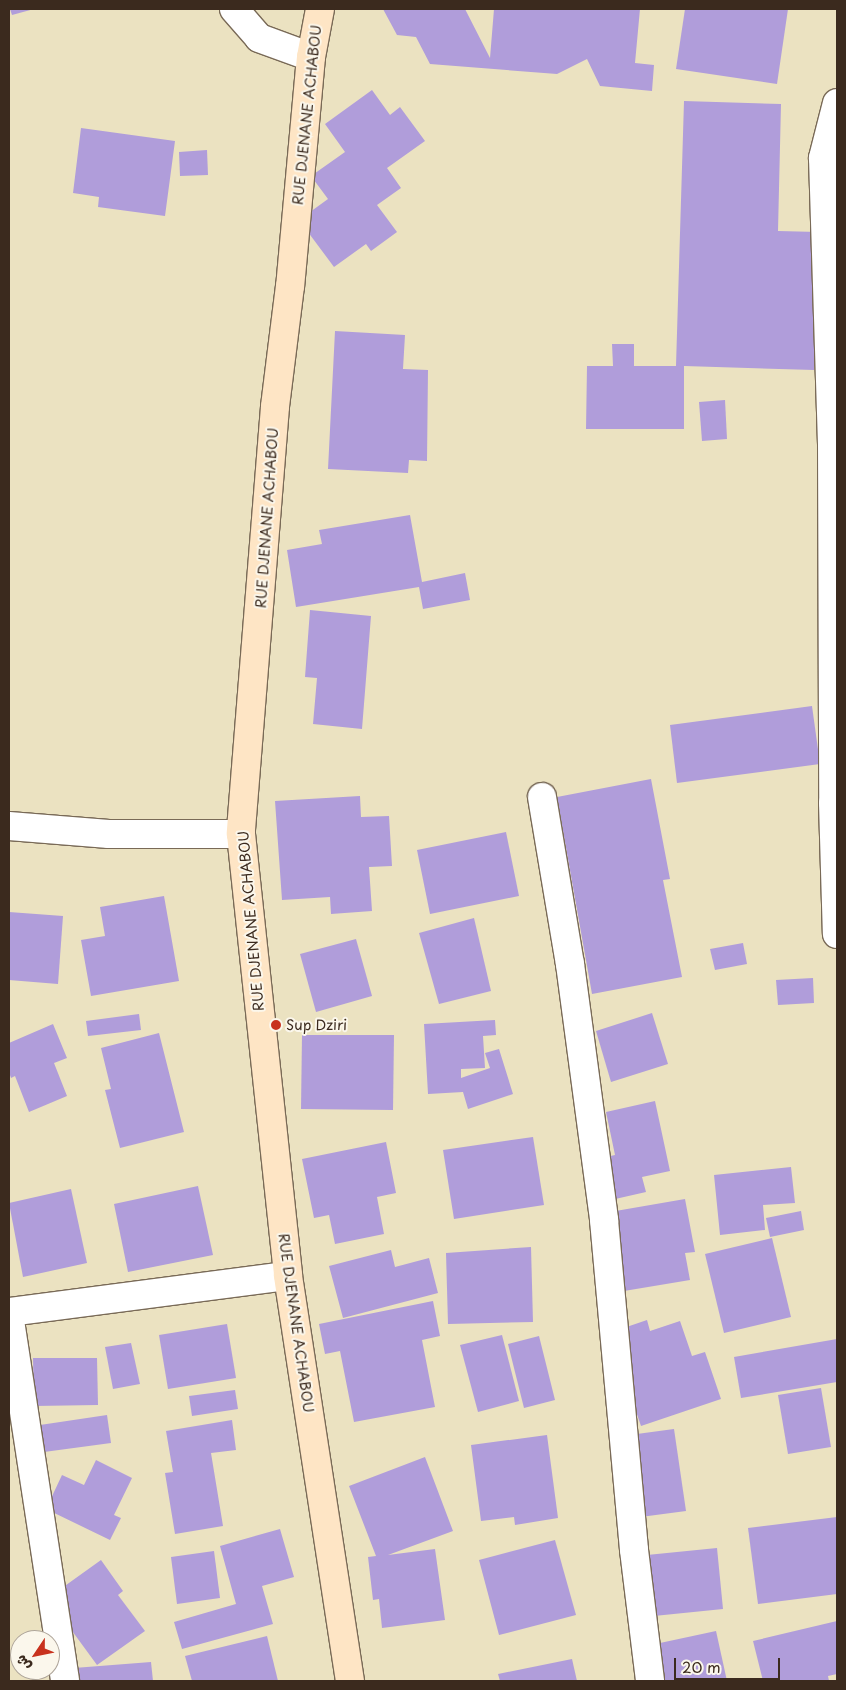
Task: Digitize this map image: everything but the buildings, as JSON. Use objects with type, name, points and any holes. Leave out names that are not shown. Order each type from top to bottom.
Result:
[{"type":"main road","name":"RUE DJENANE ACHABOU","points":[[320,9],[311,57],[290,286],[275,406],[241,834],[288,1276],[350,1681]]},
{"type":"street","points":[[234,9],[259,38],[311,57]]},
{"type":"street","points":[[837,102],[830,158],[833,803],[837,934]]},
{"type":"street","points":[[542,797],[570,964],[604,1220],[634,1550],[650,1681]]},
{"type":"street","points":[[9,826],[109,834],[241,834]]},
{"type":"street","points":[[66,1681],[9,1313],[288,1276]]},
{"type":"place","name":"Sup Dziri","points":[[276,1025]]}]
